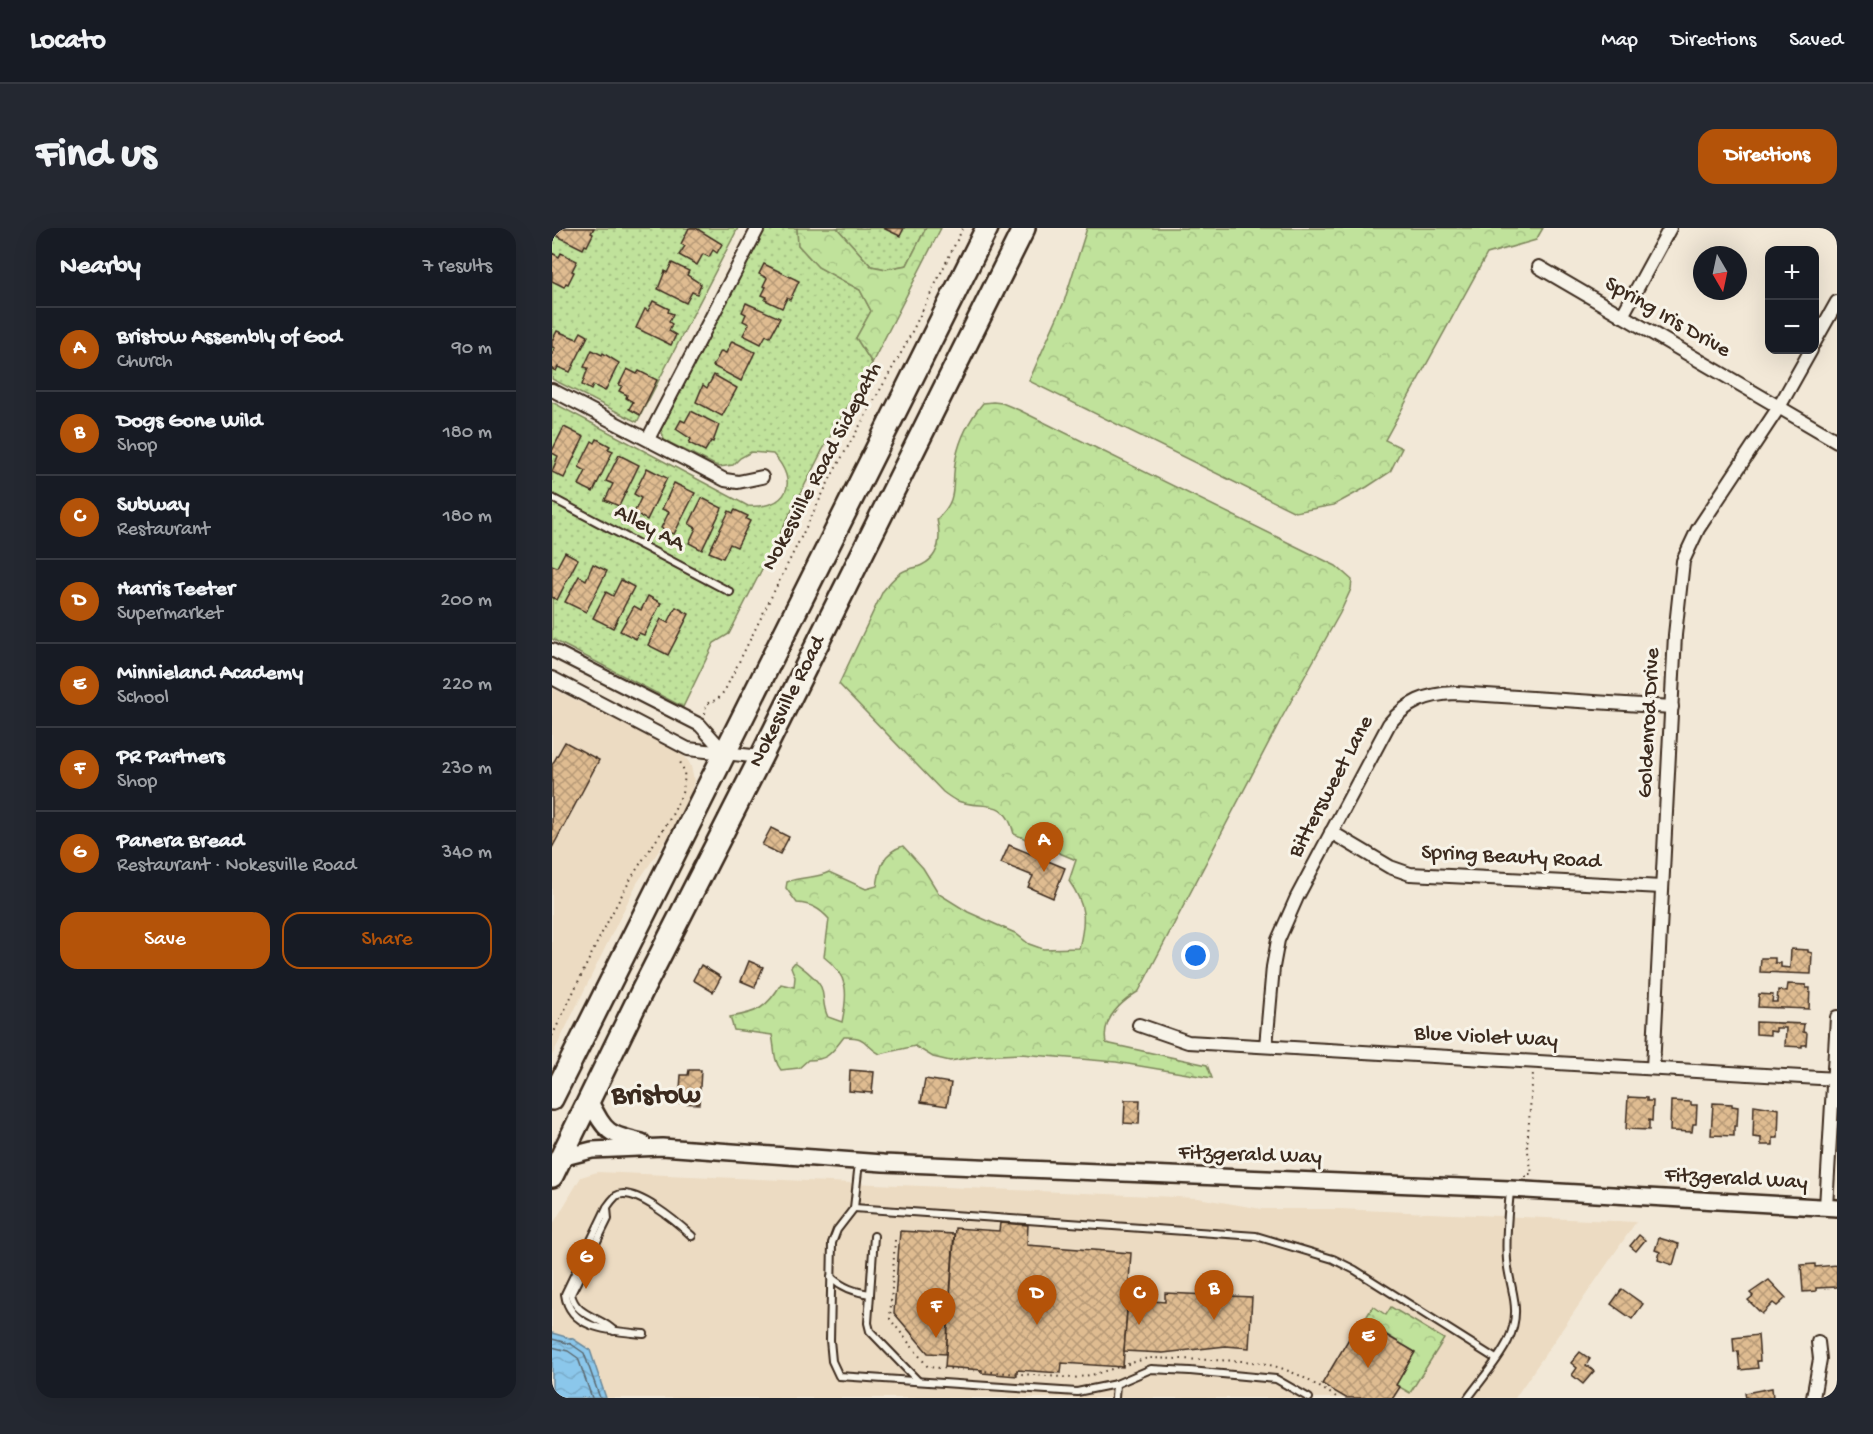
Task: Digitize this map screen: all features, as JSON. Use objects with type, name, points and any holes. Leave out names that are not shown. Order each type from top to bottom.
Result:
[{"type":"highway","name":"Nokesville Road","points":[[552,1099],[987,228]]},
{"type":"highway","name":"Nokesville Road","points":[[556,1167],[643,988],[1024,228]]},
{"type":"street","points":[[648,439],[758,228]]},
{"type":"street","points":[[1622,316],[1670,228]]},
{"type":"street","name":"Spring Iris Drive","points":[[1539,267],[1837,441]]},
{"type":"street","points":[[1819,336],[1837,302]]},
{"type":"street","name":"Goldenrod Drive","points":[[1653,1068],[1675,635],[1683,561],[1698,529],[1779,407],[1809,354]]},
{"type":"street","points":[[552,390],[725,480],[738,482],[762,477]]},
{"type":"street","points":[[552,650],[700,725],[725,753]]},
{"type":"street","points":[[552,678],[688,749],[760,757]]},
{"type":"street","name":"Bittersweet Lane","points":[[1266,1046],[1273,967],[1278,940],[1297,897],[1331,832],[1389,724],[1400,710],[1419,700],[1438,694],[1455,693],[1672,707]]},
{"type":"street","name":"Spring Beauty Road","points":[[1331,832],[1390,867],[1410,874],[1662,887]]},
{"type":"street","points":[[1831,1208],[1837,1017]]},
{"type":"street","name":"Blue Violet Way","points":[[1139,1025],[1188,1042],[1835,1079]]},
{"type":"street","name":"Fitzgerald Way","points":[[589,1100],[608,1132],[617,1137],[662,1147]]},
{"type":"street","name":"Fitzgerald Way","points":[[556,1167],[591,1150],[662,1147],[860,1161],[1517,1190],[1831,1208]]},
{"type":"street","points":[[1813,1398],[1820,1359],[1818,1342]]},
{"type":"lane","name":"Alley AA","points":[[552,498],[730,592]]},
{"type":"lane","points":[[860,1161],[854,1208],[837,1230],[832,1243],[830,1341],[832,1361],[839,1376],[1077,1392],[1116,1384],[1151,1369],[1276,1379],[1309,1398]]},
{"type":"lane","points":[[1468,1398],[1507,1342],[1514,1323],[1516,1308],[1507,1260],[1517,1190]]},
{"type":"lane","points":[[644,1334],[601,1330],[579,1319],[566,1304],[565,1294],[607,1208],[616,1196],[629,1194],[669,1216],[692,1236]]},
{"type":"lane","points":[[854,1208],[1256,1236],[1334,1258],[1496,1359]]},
{"type":"lane","points":[[874,1236],[868,1323],[870,1331],[918,1381]]},
{"type":"lane","points":[[831,1277],[838,1284],[850,1290],[870,1294]]},
{"type":"lane","points":[[1115,1398],[1116,1384]]},
{"type":"path","name":"Nokesville Road Sidepath","points":[[706,713],[706,704],[718,699],[724,690],[833,473],[905,346],[963,228]]},
{"type":"path","points":[[552,1036],[628,883],[664,828],[678,800],[685,778],[680,762],[685,756]]},
{"type":"path","points":[[1517,1190],[1526,1174],[1532,1174],[1533,1169],[1527,1146],[1533,1061]]},
{"type":"path","points":[[895,1240],[890,1319],[928,1366],[1074,1378],[1148,1358],[1243,1361],[1281,1368],[1301,1376],[1338,1398]]},
{"type":"shaded area","points":[[552,688],[677,751],[687,759],[691,766],[694,781],[691,793],[671,833],[637,883],[552,1056]]},
{"type":"shaded area","points":[[597,1172],[1198,1198],[1262,1209],[1339,1209],[1636,1222],[1515,1398],[552,1398],[552,1226],[581,1177]]},
{"type":"green space","points":[[552,228],[738,228],[637,422],[552,379]]},
{"type":"green space","points":[[765,228],[797,228],[798,245],[818,267],[860,290],[871,311],[856,338],[872,363],[822,451],[729,634],[714,643],[683,707],[552,639],[552,402],[748,506],[761,506],[780,499],[787,484],[786,475],[773,454],[751,452],[733,465],[719,467],[664,440],[661,429]]},
{"type":"green space","points":[[797,228],[837,228],[871,266],[886,269],[907,265],[926,228],[941,228],[872,363],[856,338],[871,311],[860,290],[818,267],[798,245]]},
{"type":"green space","points":[[837,228],[926,228],[907,265],[886,269],[871,266]]},
{"type":"green space","points":[[1087,228],[1543,228],[1536,240],[1487,254],[1385,440],[1402,448],[1390,472],[1334,505],[1295,512],[1029,381],[1064,302]]},
{"type":"green space","points":[[993,402],[1019,410],[1336,566],[1352,580],[1351,589],[1340,613],[1280,721],[1139,991],[1119,1006],[1109,1019],[1107,1026],[1106,1043],[1207,1065],[1212,1078],[1116,1062],[1021,1054],[979,1056],[950,1061],[933,1057],[915,1046],[880,1054],[861,1040],[852,1037],[844,1037],[833,1051],[821,1059],[808,1060],[799,1068],[781,1070],[775,1058],[772,1035],[734,1030],[730,1017],[747,1014],[760,1008],[771,999],[781,984],[794,987],[795,977],[791,967],[795,962],[819,983],[828,1017],[842,1022],[845,986],[838,971],[824,957],[829,919],[814,907],[797,903],[786,888],[787,882],[829,872],[866,889],[877,886],[887,856],[903,846],[923,868],[939,894],[968,912],[1015,933],[1029,944],[1043,949],[1079,948],[1083,929],[1083,913],[1079,898],[1069,881],[1076,860],[1014,834],[1010,821],[998,808],[965,803],[944,793],[839,684],[883,591],[898,575],[920,566],[933,557],[939,539],[937,519],[952,498],[954,468],[960,443],[983,403]]},
{"type":"green space","points":[[1373,1306],[1386,1315],[1391,1307],[1444,1339],[1410,1393],[1396,1385],[1415,1352],[1364,1321]]},
{"type":"water","points":[[552,1333],[573,1339],[590,1350],[606,1398],[552,1398]]},
{"type":"building","points":[[559,228],[594,228],[587,246],[585,245],[583,249],[555,235]]},
{"type":"building","points":[[689,228],[696,228],[722,244],[717,253],[713,250],[709,257],[703,254],[697,265],[679,255],[685,246],[681,244]]},
{"type":"building","points":[[883,228],[904,228],[900,236]]},
{"type":"building","points":[[552,253],[559,257],[561,253],[577,261],[568,284],[566,283],[564,287],[552,281]]},
{"type":"building","points":[[672,263],[689,271],[687,275],[701,284],[697,294],[692,292],[686,303],[658,289],[665,271],[667,273]]},
{"type":"building","points":[[764,264],[799,281],[790,300],[787,298],[782,308],[765,300],[767,297],[762,295],[767,278],[759,274]]},
{"type":"building","points":[[653,301],[669,309],[668,312],[673,314],[669,322],[672,324],[669,331],[676,335],[671,345],[636,328],[645,309],[648,311]]},
{"type":"building","points":[[746,303],[780,318],[770,337],[766,335],[761,344],[743,335],[749,324],[743,321],[746,314],[742,312]]},
{"type":"building","points":[[557,331],[577,339],[581,332],[588,336],[570,372],[558,367],[556,371],[552,369],[552,354],[555,348],[552,347],[552,341]]},
{"type":"building","points":[[732,341],[755,352],[741,381],[713,366],[721,351],[726,353]]},
{"type":"building","points":[[592,350],[602,355],[603,353],[619,363],[605,391],[593,385],[591,390],[582,385],[588,368],[584,367]]},
{"type":"building","points":[[627,369],[637,374],[639,371],[657,380],[640,415],[629,409],[633,402],[619,391],[622,386],[619,385]]},
{"type":"building","points":[[714,375],[737,388],[722,416],[696,402],[703,385],[707,388]]},
{"type":"building","points":[[691,411],[719,425],[713,442],[711,441],[705,451],[689,443],[691,439],[676,429],[681,420],[685,422]]},
{"type":"building","points":[[564,427],[584,437],[564,478],[552,472],[558,456],[552,451]]},
{"type":"building","points":[[597,439],[610,446],[608,449],[613,451],[593,492],[579,485],[586,471],[579,467],[592,441],[595,443]]},
{"type":"building","points":[[619,455],[639,465],[619,506],[605,500],[613,484],[606,481]]},
{"type":"building","points":[[647,468],[667,478],[647,520],[634,513],[641,498],[634,494]]},
{"type":"building","points":[[674,483],[695,493],[674,534],[661,528],[669,512],[662,509]]},
{"type":"building","points":[[702,498],[722,508],[702,550],[689,543],[696,528],[689,524]]},
{"type":"building","points":[[735,510],[748,516],[746,519],[750,521],[737,547],[730,544],[723,558],[709,552],[729,511],[733,513]]},
{"type":"building","points":[[565,552],[578,559],[557,600],[552,597],[552,565],[557,567]]},
{"type":"building","points":[[593,564],[607,571],[586,612],[565,602],[579,576],[586,580]]},
{"type":"building","points":[[621,580],[634,587],[613,628],[593,618],[606,592],[613,596]]},
{"type":"building","points":[[648,596],[661,603],[644,635],[639,633],[636,639],[620,631],[634,606],[641,610]]},
{"type":"building","points":[[676,607],[689,614],[668,655],[648,645],[661,619],[668,623]]},
{"type":"building","points":[[565,742],[599,760],[552,848],[552,765]]},
{"type":"building","points":[[771,828],[789,837],[780,854],[762,845]]},
{"type":"building","points":[[1009,845],[1065,868],[1053,898],[1028,887],[1033,876],[1001,863]]},
{"type":"building","points":[[1791,949],[1808,950],[1812,953],[1811,974],[1760,972],[1761,958],[1775,958],[1775,963],[1781,963],[1781,967],[1790,968]]},
{"type":"building","points":[[749,961],[763,967],[755,987],[741,981]]},
{"type":"building","points":[[701,965],[721,977],[713,992],[693,980]]},
{"type":"building","points":[[1788,984],[1806,985],[1806,988],[1810,988],[1809,1009],[1758,1007],[1759,994],[1773,995],[1772,1002],[1777,1002],[1778,990],[1787,991]]},
{"type":"building","points":[[1756,1022],[1804,1024],[1803,1032],[1807,1033],[1806,1045],[1802,1047],[1785,1046],[1786,1028],[1776,1028],[1776,1032],[1770,1031],[1770,1035],[1756,1034]]},
{"type":"building","points":[[689,1070],[701,1070],[699,1104],[679,1103],[681,1075],[688,1075]]},
{"type":"building","points":[[850,1070],[874,1072],[872,1093],[849,1091]]},
{"type":"building","points":[[925,1079],[951,1083],[947,1106],[921,1102]]},
{"type":"building","points":[[1628,1097],[1647,1098],[1647,1101],[1653,1101],[1649,1130],[1626,1129]]},
{"type":"building","points":[[1125,1100],[1140,1100],[1139,1124],[1124,1123]]},
{"type":"building","points":[[1671,1101],[1691,1102],[1691,1105],[1697,1105],[1696,1124],[1693,1124],[1692,1132],[1670,1131]]},
{"type":"building","points":[[1713,1103],[1732,1104],[1738,1107],[1734,1136],[1711,1135]]},
{"type":"building","points":[[1754,1105],[1779,1109],[1778,1138],[1773,1138],[1773,1145],[1761,1145],[1761,1138],[1753,1137]]},
{"type":"building","points":[[1000,1223],[1028,1225],[1027,1245],[1131,1253],[1123,1367],[1062,1363],[1061,1373],[1017,1370],[1017,1376],[945,1367],[955,1228],[999,1231]]},
{"type":"building","points":[[900,1231],[954,1234],[946,1354],[928,1353],[894,1313]]},
{"type":"building","points":[[1639,1235],[1645,1240],[1636,1251],[1630,1246]]},
{"type":"building","points":[[1659,1238],[1679,1244],[1673,1265],[1658,1260],[1660,1252],[1655,1250]]},
{"type":"building","points":[[1815,1264],[1815,1267],[1837,1265],[1837,1287],[1816,1288],[1816,1291],[1803,1292],[1801,1265]]},
{"type":"building","points":[[1769,1280],[1786,1298],[1777,1306],[1773,1303],[1762,1314],[1748,1300],[1753,1296],[1750,1293]]},
{"type":"building","points":[[1622,1289],[1643,1304],[1632,1319],[1611,1304]]},
{"type":"building","points":[[1165,1293],[1252,1297],[1249,1348],[1226,1346],[1163,1353],[1124,1351],[1128,1299],[1165,1302]]},
{"type":"building","points":[[1360,1320],[1415,1352],[1396,1385],[1400,1387],[1393,1398],[1346,1398],[1322,1384]]},
{"type":"building","points":[[1758,1335],[1760,1361],[1757,1361],[1758,1368],[1740,1370],[1738,1351],[1734,1352],[1733,1338]]},
{"type":"building","points":[[1580,1352],[1590,1359],[1586,1365],[1594,1371],[1583,1384],[1572,1375],[1577,1368],[1571,1363]]},
{"type":"building","points":[[1772,1388],[1773,1398],[1746,1398],[1745,1393]]},
{"type":"place","name":"Bristow Assembly of God","points":[[1044,872]]},
{"type":"place","name":"Panera Bread","points":[[586,1289]]},
{"type":"place","name":"Dogs Gone Wild","points":[[1214,1320]]},
{"type":"place","name":"Harris Teeter","points":[[1037,1325]]},
{"type":"place","name":"Subway","points":[[1139,1325]]},
{"type":"place","name":"PR Partners","points":[[936,1338]]},
{"type":"place","name":"Minnieland Academy","points":[[1368,1368]]},
{"type":"district","name":"Bristow","points":[[656,1096]]}]
